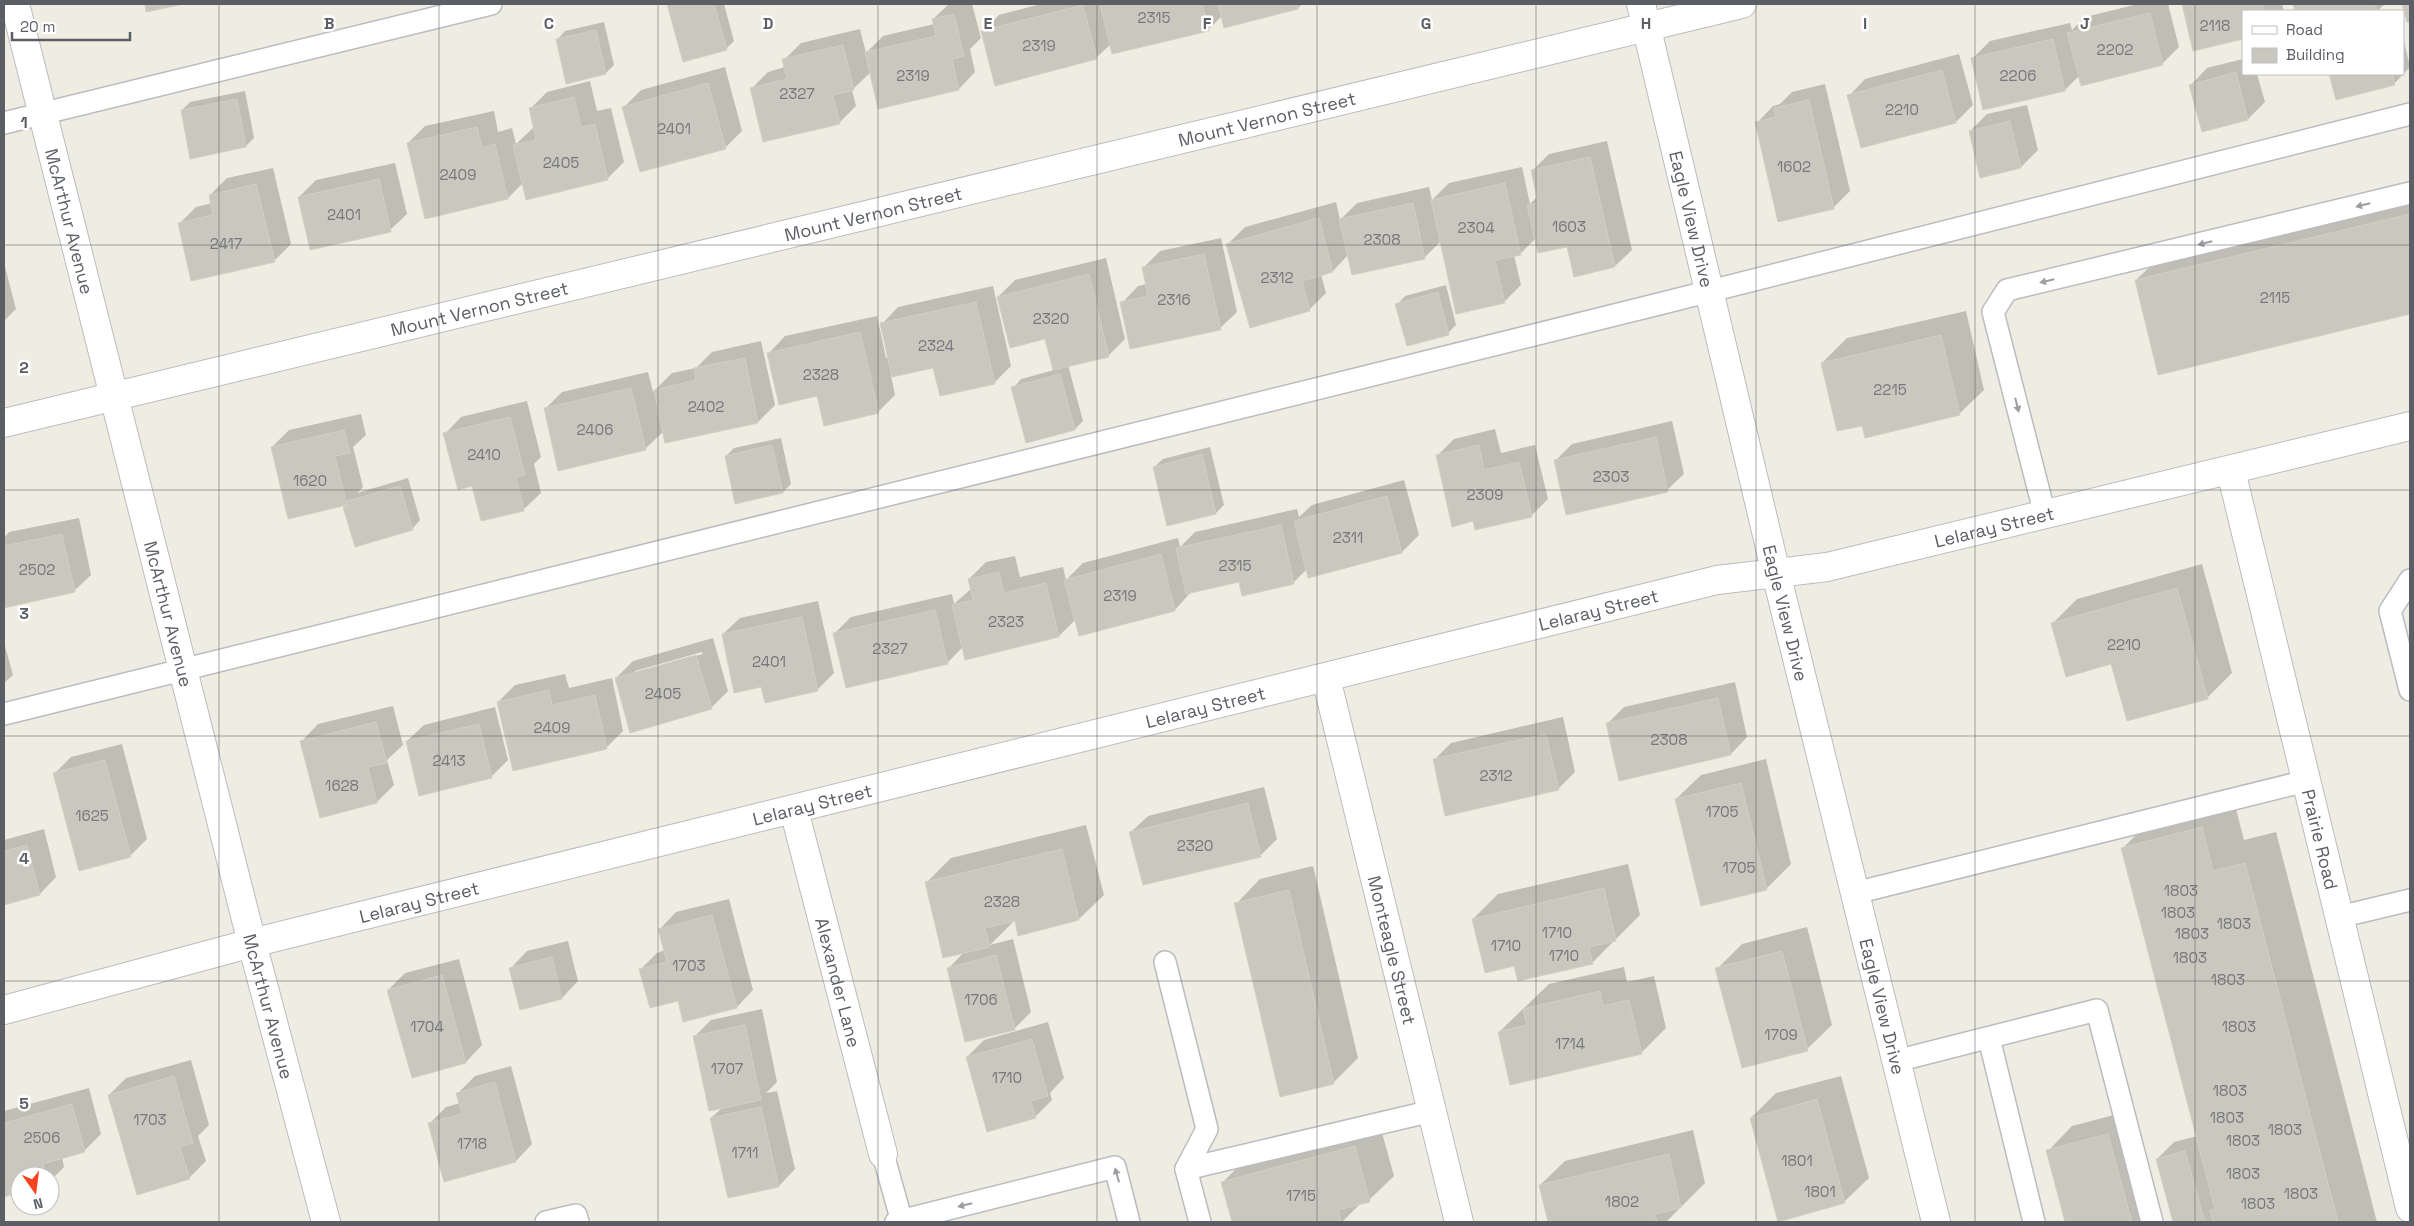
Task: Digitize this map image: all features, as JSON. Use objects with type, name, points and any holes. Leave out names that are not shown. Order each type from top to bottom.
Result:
[{"type":"street","name":"McArthur Avenue","points":[[15,4],[252,943],[326,1222]]},
{"type":"street","name":"Mount Vernon Street","points":[[4,423],[1644,16],[1742,4]]},
{"type":"street","name":"Eagle View Drive","points":[[1644,16],[1776,573],[1936,1222]]},
{"type":"street","name":"Lelaray Street","points":[[4,1010],[252,943],[1718,580],[1827,567],[2231,471],[2410,426]]},
{"type":"street","name":"Prairie Road","points":[[2231,471],[2339,917],[2407,1178],[2410,1208]]},
{"type":"street","name":"Monteagle Street","points":[[1326,678],[1460,1222]]},
{"type":"street","name":"Alexander Lane","points":[[794,810],[884,1154]]},
{"type":"lane","points":[[4,123],[492,4]]},
{"type":"lane","points":[[4,714],[183,668],[1709,292],[2410,114]]},
{"type":"lane","points":[[2045,515],[1993,312],[2007,290],[2410,193]]},
{"type":"lane","points":[[2410,580],[2390,611],[2410,690]]},
{"type":"lane","points":[[1855,893],[2306,781]]},
{"type":"lane","points":[[2339,917],[2410,900]]},
{"type":"lane","points":[[1165,962],[1206,1129],[1186,1169],[1200,1222]]},
{"type":"lane","points":[[1896,1062],[2097,1010],[2152,1222]]},
{"type":"lane","points":[[1989,1038],[2034,1222]]},
{"type":"lane","points":[[1186,1169],[1432,1111]]},
{"type":"lane","points":[[884,1154],[900,1222],[1115,1167],[1129,1222]]},
{"type":"lane","points":[[546,1222],[576,1215],[578,1222]]},
{"type":"building","points":[[145,4],[184,4],[146,12]]},
{"type":"building","points":[[667,4],[714,4],[727,50],[683,62]]},
{"type":"building","points":[[1100,4],[1202,4],[1209,31],[1112,54]]},
{"type":"building","points":[[1218,4],[1297,4],[1298,9],[1224,28]]},
{"type":"building","points":[[2182,4],[2262,4],[2264,10],[2242,10],[2242,39],[2193,51]]},
{"type":"building","points":[[2293,4],[2375,4],[2377,10],[2295,10]]},
{"type":"building","points":[[2402,4],[2410,4],[2410,22],[2407,22]]},
{"type":"building","points":[[1083,5],[1097,59],[995,86],[981,31]]},
{"type":"building","points":[[2150,13],[2163,65],[2081,86],[2067,33]]},
{"type":"building","points":[[954,14],[964,56],[952,59],[959,90],[878,109],[865,52],[936,36],[932,19]]},
{"type":"building","points":[[596,30],[606,74],[566,84],[556,39]]},
{"type":"building","points":[[2053,39],[2065,91],[1983,110],[1971,58]]},
{"type":"building","points":[[843,45],[854,90],[833,95],[840,124],[763,142],[750,88],[787,79],[782,59]]},
{"type":"building","points":[[1942,70],[1956,123],[1861,148],[1847,95]]},
{"type":"building","points":[[2236,72],[2248,120],[2202,132],[2189,85]]},
{"type":"building","points":[[2329,75],[2392,75],[2395,85],[2336,100]]},
{"type":"building","points":[[708,83],[726,149],[640,172],[622,107]]},
{"type":"building","points":[[574,97],[581,127],[595,124],[608,180],[526,200],[513,145],[536,140],[529,108]]},
{"type":"building","points":[[237,99],[246,147],[190,159],[181,110]]},
{"type":"building","points":[[1809,100],[1834,209],[1778,222],[1755,122],[1776,117],[1774,108]]},
{"type":"building","points":[[2010,121],[2021,168],[1980,178],[1969,131]]},
{"type":"building","points":[[477,127],[482,148],[495,144],[508,199],[425,219],[407,143]]},
{"type":"building","points":[[1590,157],[1615,267],[1574,277],[1567,247],[1538,253],[1527,205],[1538,203],[1531,170]]},
{"type":"building","points":[[379,179],[391,232],[310,250],[298,197]]},
{"type":"building","points":[[1505,183],[1521,255],[1495,260],[1505,303],[1456,314],[1431,200]]},
{"type":"building","points":[[256,184],[275,262],[191,281],[178,223],[213,215],[209,195]]},
{"type":"building","points":[[1413,203],[1425,259],[1352,275],[1339,219]]},
{"type":"building","points":[[2410,214],[2410,314],[2158,375],[2135,280]]},
{"type":"building","points":[[1319,218],[1333,272],[1302,281],[1310,311],[1250,328],[1226,244]]},
{"type":"building","points":[[1204,254],[1221,330],[1130,349],[1120,302],[1148,296],[1142,267]]},
{"type":"building","points":[[1089,274],[1109,357],[1053,370],[1045,339],[1010,348],[997,297]]},
{"type":"building","points":[[1438,292],[1449,335],[1407,346],[1395,304]]},
{"type":"building","points":[[976,302],[995,384],[940,396],[933,368],[892,377],[880,323]]},
{"type":"building","points":[[860,332],[879,413],[824,426],[817,396],[779,405],[767,353]]},
{"type":"building","points":[[1941,335],[1960,415],[1865,438],[1862,426],[1837,431],[1821,363]]},
{"type":"building","points":[[745,358],[758,423],[665,443],[654,390],[696,380],[694,368]]},
{"type":"building","points":[[1060,374],[1075,430],[1026,443],[1011,387]]},
{"type":"building","points":[[631,388],[646,450],[558,471],[544,408]]},
{"type":"building","points":[[510,417],[525,475],[516,477],[524,511],[481,521],[472,486],[458,490],[443,433]]},
{"type":"building","points":[[344,430],[350,453],[335,456],[347,505],[288,519],[271,447]]},
{"type":"building","points":[[1656,437],[1668,492],[1566,515],[1554,460]]},
{"type":"building","points":[[772,445],[783,493],[735,504],[725,456]]},
{"type":"building","points":[[1479,445],[1484,470],[1519,462],[1532,517],[1475,530],[1473,521],[1452,527],[1436,455]]},
{"type":"building","points":[[1202,454],[1216,514],[1167,526],[1153,467]]},
{"type":"building","points":[[400,486],[413,530],[355,547],[343,507],[348,506],[347,501]]},
{"type":"building","points":[[1387,496],[1402,553],[1308,578],[1294,521]]},
{"type":"building","points":[[1281,525],[1294,584],[1242,596],[1239,582],[1186,594],[1176,548]]},
{"type":"building","points":[[62,534],[75,592],[4,608],[4,546]]},
{"type":"building","points":[[1161,554],[1175,611],[1079,636],[1064,580]]},
{"type":"building","points":[[999,572],[1004,593],[1046,583],[1059,637],[965,660],[952,605],[973,600],[968,579]]},
{"type":"building","points":[[2177,588],[2208,699],[2127,721],[2111,664],[2066,677],[2051,623]]},
{"type":"building","points":[[935,610],[948,664],[846,688],[833,633]]},
{"type":"building","points":[[802,617],[818,691],[765,703],[761,687],[734,693],[722,634]]},
{"type":"building","points":[[696,655],[712,709],[630,733],[615,678]]},
{"type":"building","points":[[549,690],[552,705],[595,695],[607,749],[513,771],[497,702]]},
{"type":"building","points":[[1718,698],[1731,755],[1619,781],[1606,723]]},
{"type":"building","points":[[376,722],[387,763],[368,767],[377,803],[320,818],[300,741]]},
{"type":"building","points":[[479,724],[492,778],[419,796],[406,741]]},
{"type":"building","points":[[1546,734],[1559,790],[1445,816],[1433,759]]},
{"type":"building","points":[[105,760],[131,857],[79,871],[53,773]]},
{"type":"building","points":[[1741,783],[1767,890],[1701,906],[1675,799]]},
{"type":"building","points":[[1248,803],[1261,857],[1143,885],[1129,832]]},
{"type":"building","points":[[2202,827],[2213,871],[2245,863],[2338,1222],[2213,1222],[2210,1210],[2215,1209],[2121,848]]},
{"type":"building","points":[[27,845],[40,895],[4,905],[4,851]]},
{"type":"building","points":[[1062,849],[1079,920],[1018,936],[1015,921],[985,928],[990,947],[943,958],[925,882]]},
{"type":"building","points":[[1604,888],[1616,941],[1589,947],[1593,964],[1518,981],[1514,966],[1485,973],[1472,919]]},
{"type":"building","points":[[1289,890],[1334,1084],[1280,1097],[1234,903]]},
{"type":"building","points":[[712,915],[737,1008],[683,1022],[678,1001],[650,1008],[639,969],[667,962],[658,929]]},
{"type":"building","points":[[1782,951],[1808,1051],[1742,1068],[1715,968]]},
{"type":"building","points":[[996,955],[1015,1030],[965,1042],[947,968]]},
{"type":"building","points":[[552,957],[562,999],[520,1010],[509,968]]},
{"type":"building","points":[[442,975],[466,1063],[412,1078],[387,990]]},
{"type":"building","points":[[1600,991],[1603,1006],[1629,1000],[1642,1054],[1510,1085],[1498,1032],[1527,1025],[1523,1009]]},
{"type":"building","points":[[745,1025],[761,1100],[709,1111],[693,1036]]},
{"type":"building","points":[[1032,1039],[1048,1096],[1031,1101],[1036,1118],[987,1132],[966,1057]]},
{"type":"building","points":[[174,1076],[193,1143],[180,1147],[190,1179],[137,1195],[108,1095]]},
{"type":"building","points":[[495,1082],[516,1162],[444,1182],[428,1123],[462,1114],[456,1093]]},
{"type":"building","points":[[1817,1099],[1845,1203],[1778,1222],[1750,1118]]},
{"type":"building","points":[[72,1104],[85,1152],[43,1164],[44,1166],[10,1166],[10,1195],[4,1197],[4,1123]]},
{"type":"building","points":[[761,1107],[779,1187],[728,1198],[710,1118]]},
{"type":"building","points":[[2108,1134],[2132,1222],[2065,1222],[2046,1150]]},
{"type":"building","points":[[1355,1146],[1370,1202],[1338,1210],[1341,1222],[1232,1222],[1221,1182]]},
{"type":"building","points":[[2185,1151],[2205,1222],[2173,1222],[2156,1159]]},
{"type":"building","points":[[1669,1154],[1681,1208],[1655,1214],[1657,1222],[1548,1222],[1539,1185]]}]
